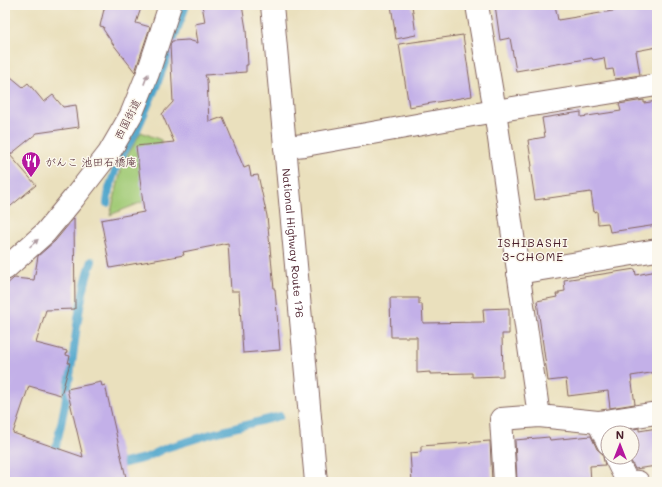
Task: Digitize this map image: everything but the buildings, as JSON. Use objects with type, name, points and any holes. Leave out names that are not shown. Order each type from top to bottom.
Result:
[{"type":"main road","name":"西国街道","points":[[5,269],[45,233],[109,153],[132,115],[170,5]]},
{"type":"main road","name":"National Highway Route 176","points":[[272,5],[316,482]]},
{"type":"main road","points":[[477,5],[495,112],[539,416]]},
{"type":"main road","points":[[285,147],[305,145],[657,85]]},
{"type":"main road","points":[[518,272],[657,250]]},
{"type":"main road","points":[[505,482],[501,419],[539,416],[598,422],[657,413]]},
{"type":"main road","points":[[598,422],[600,426]]},
{"type":"main road","points":[[619,465],[627,481],[638,482]]},
{"type":"green space","points":[[141,132],[161,140],[170,182],[145,201],[110,215],[123,163]]},
{"type":"waterway","points":[[107,203],[109,189],[118,162],[137,130],[156,87],[185,8]]},
{"type":"waterway","points":[[53,458],[67,394],[82,296],[92,261]]},
{"type":"waterway","points":[[112,466],[145,458],[166,448],[211,434],[280,416]]},
{"type":"place","name":"がんこ 池田石橋庵","points":[[31,178]]},
{"type":"district","name":"ISHIBASHI 3-CHOME","points":[[533,249]]}]
